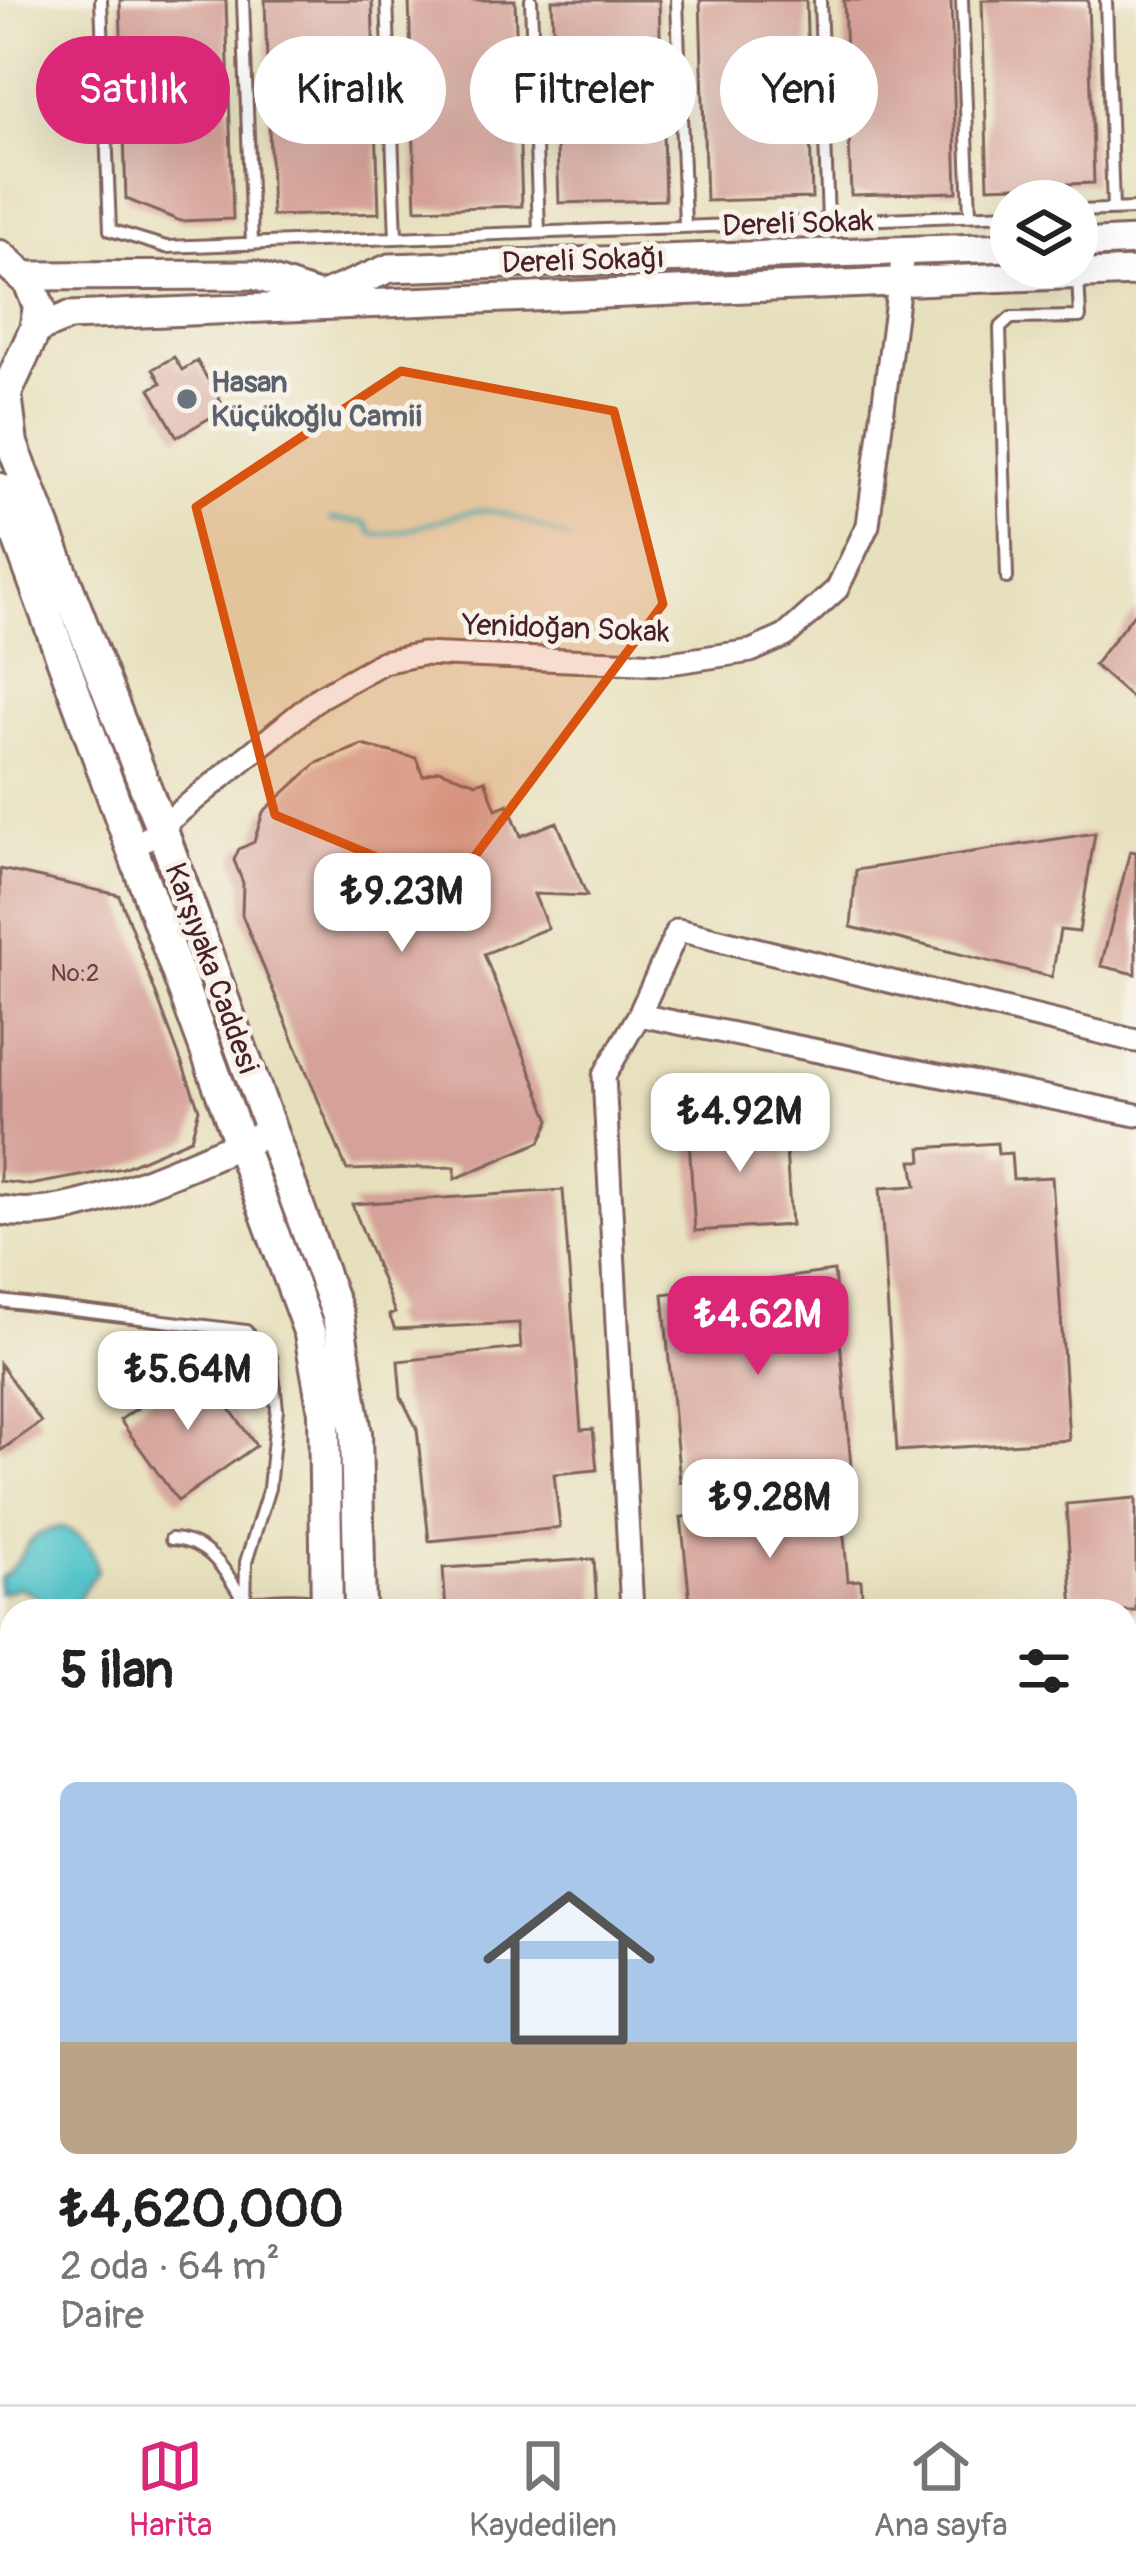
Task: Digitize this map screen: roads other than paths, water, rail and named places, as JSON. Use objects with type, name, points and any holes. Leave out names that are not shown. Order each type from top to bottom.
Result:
[{"type":"main road","points":[[9,266],[36,292],[21,342]]},
{"type":"main road","name":"Karşıyaka Caddesi","points":[[21,342],[6,393],[12,444],[162,830],[338,1316],[350,1378],[359,1599]]},
{"type":"main road","name":"Karşıyaka Caddesi","points":[[0,489],[241,1143],[318,1366],[326,1465],[327,1599]]},
{"type":"street","points":[[1098,243],[1136,241]]},
{"type":"street","name":"Dereli Sokak","points":[[9,266],[254,275],[321,297],[390,268],[990,248]]},
{"type":"street","name":"Yenidoğan Sokak","points":[[134,849],[320,698],[383,662],[422,654],[663,664],[751,651],[785,636],[837,589],[868,525],[903,282],[903,253]]},
{"type":"street","name":"Dereli Sokağı","points":[[1098,273],[1136,272]]},
{"type":"street","name":"Dereli Sokağı","points":[[21,342],[69,316],[990,278]]},
{"type":"street","points":[[631,1599],[604,1076],[639,1015],[678,930],[1136,1041]]},
{"type":"street","points":[[639,1015],[1136,1115]]},
{"type":"street","points":[[0,1210],[47,1211],[105,1196],[271,1132]]},
{"type":"lane","points":[[101,0],[110,230],[166,247],[990,215]]},
{"type":"lane","points":[[243,0],[253,244]]},
{"type":"lane","points":[[387,0],[396,238]]},
{"type":"lane","points":[[531,0],[539,232]]},
{"type":"lane","points":[[677,0],[686,226]]},
{"type":"lane","points":[[820,0],[828,221]]},
{"type":"lane","points":[[962,0],[970,215]]},
{"type":"lane","points":[[1106,0],[1113,209]]},
{"type":"lane","points":[[1098,210],[1136,208]]},
{"type":"lane","points":[[1007,578],[1000,328],[1011,318],[1080,317],[1079,288]]},
{"type":"lane","points":[[0,1300],[246,1331],[272,1357],[278,1408],[269,1488],[246,1562],[245,1599]]},
{"type":"lane","points":[[171,1539],[191,1540],[217,1558],[240,1599]]},
{"type":"water","points":[[63,1527],[87,1543],[93,1555],[97,1571],[78,1599],[40,1599],[20,1587],[0,1593],[0,1578],[31,1541]]},
{"type":"waterway","points":[[331,519],[366,523],[373,534],[387,534],[487,511],[568,539]]},
{"type":"place","name":"Hasan Küçükoğlu Camii","points":[[187,399]]}]
